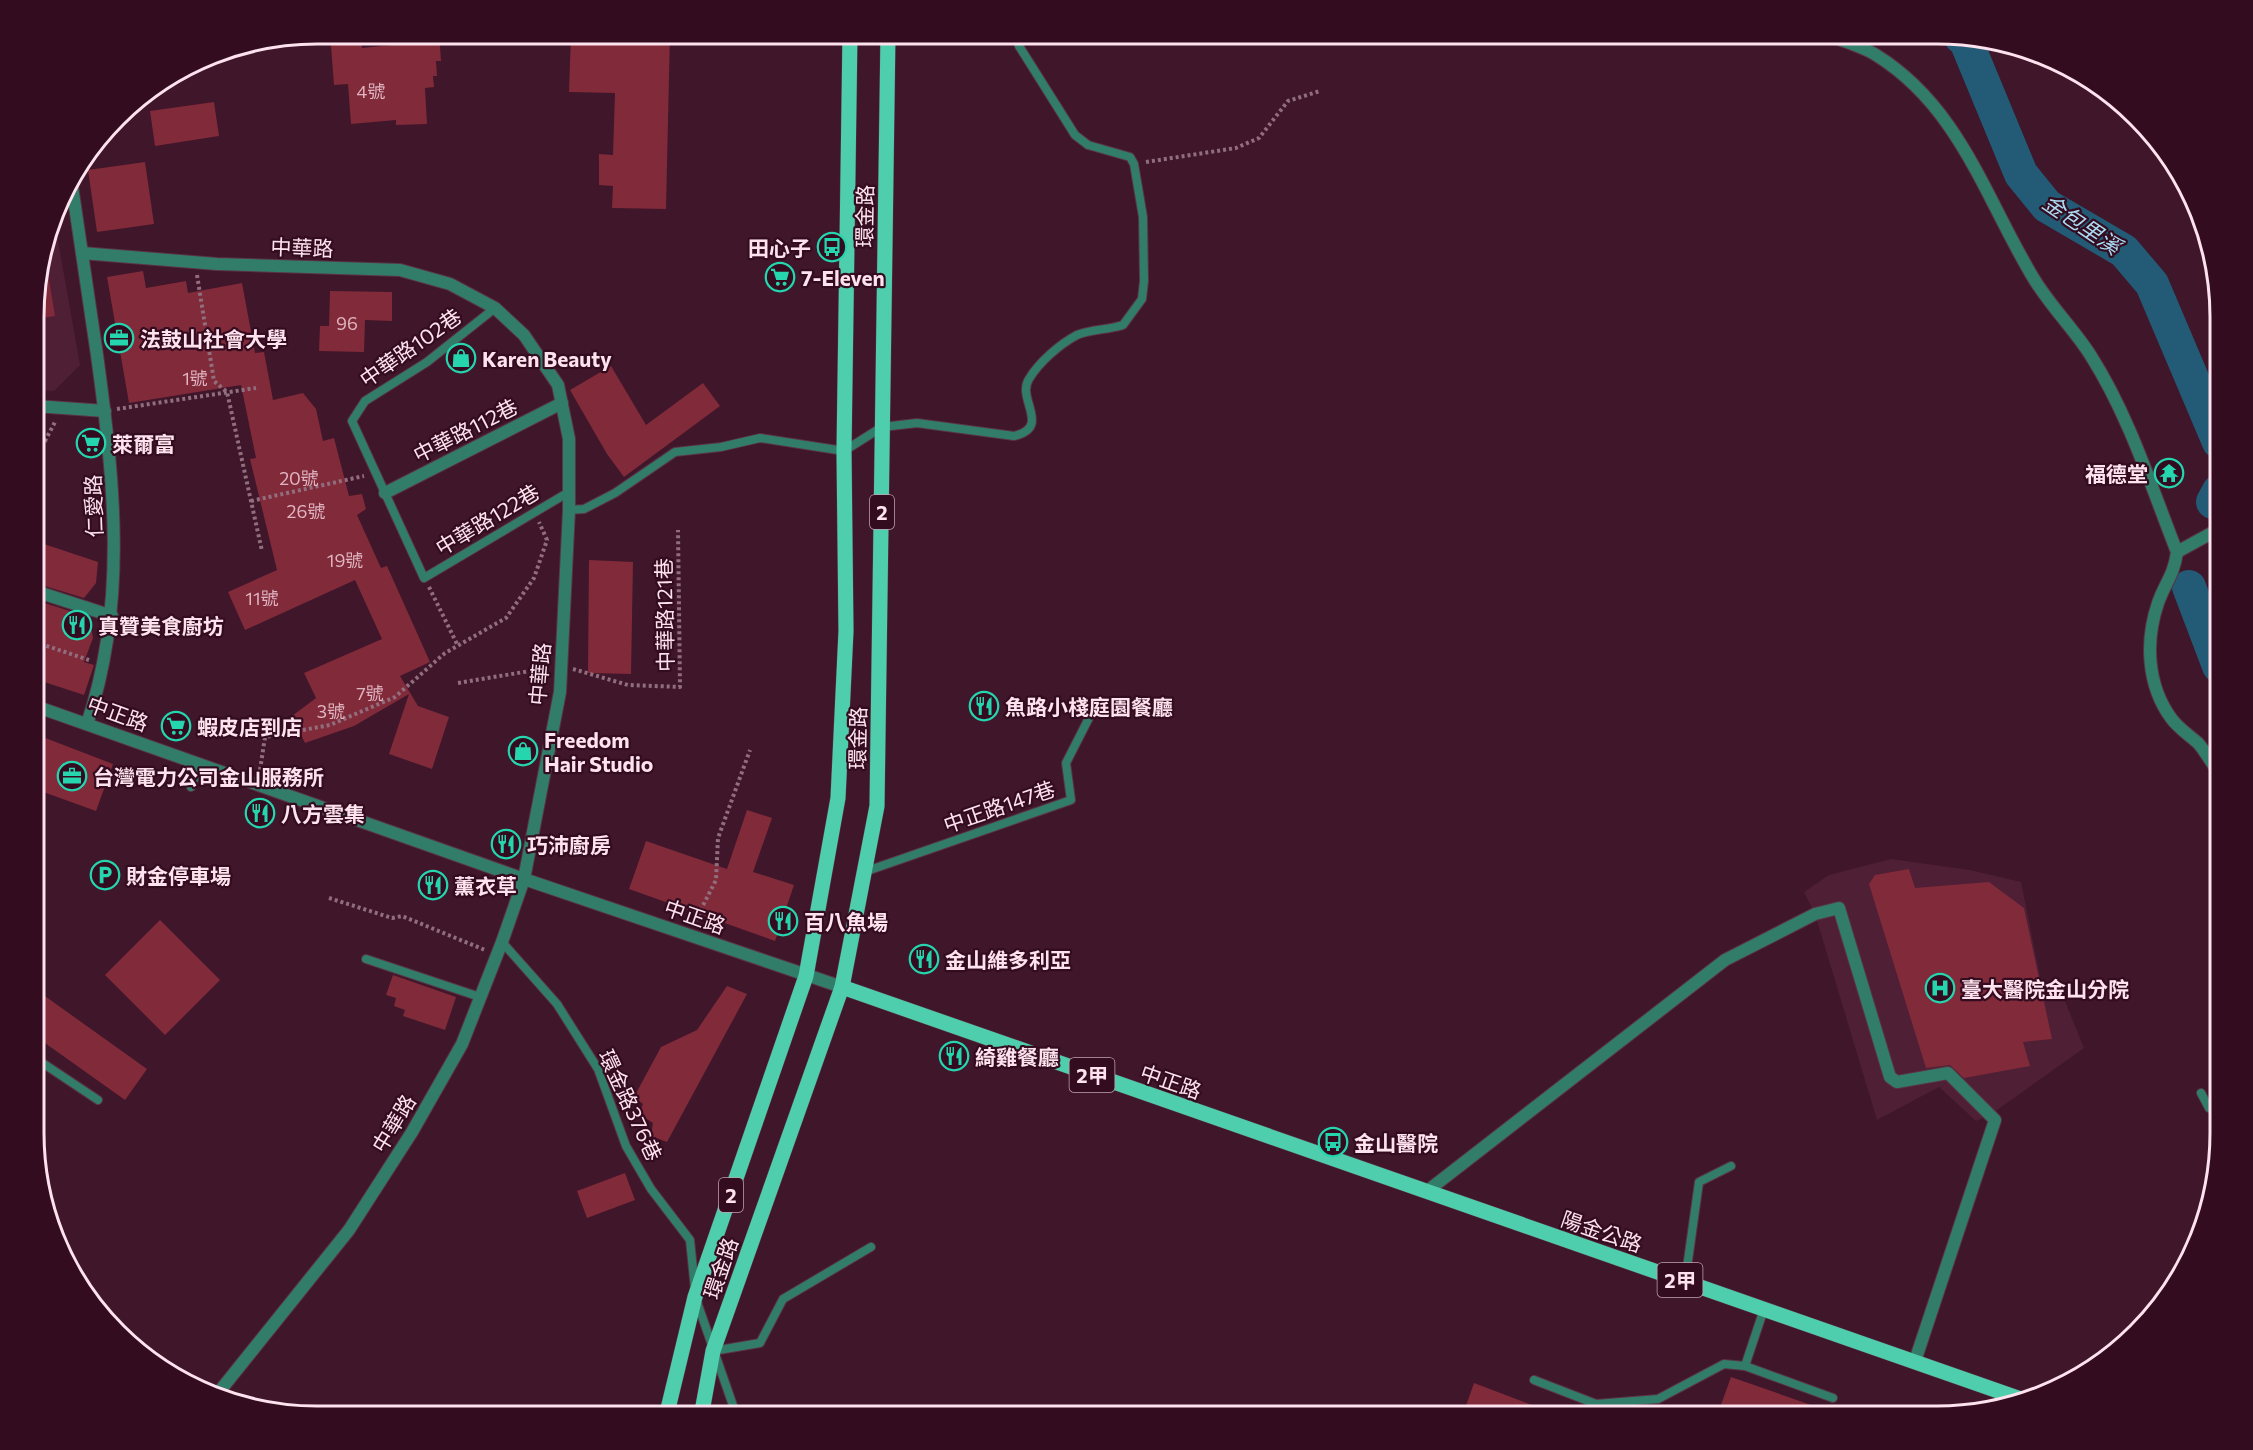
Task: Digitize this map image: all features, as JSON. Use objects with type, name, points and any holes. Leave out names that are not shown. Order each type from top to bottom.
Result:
[{"type":"main road","name":"環金路","points":[[669,1406],[695,1297],[806,976],[838,798],[846,631],[844,451],[850,44]]},
{"type":"main road","name":"環金路","points":[[703,1406],[713,1351],[842,987],[877,806],[888,44]]},
{"type":"main road","name":"中正路","points":[[842,987],[1342,1163]]},
{"type":"main road","name":"陽金公路","points":[[1342,1163],[2012,1396]]},
{"type":"street","points":[[1849,44],[1874,54],[1902,73],[1960,139],[2034,279],[2090,354],[2114,396],[2177,552],[2174,571],[2158,602],[2148,654],[2156,689],[2170,716],[2199,744],[2210,760]]},
{"type":"street","name":"仁愛路","points":[[73,194],[105,411],[115,502],[112,616],[99,688],[87,724]]},
{"type":"street","name":"中華路","points":[[82,253],[195,262],[400,270],[450,284],[495,308],[524,335],[558,385],[569,439],[569,510],[560,692],[524,879],[500,948],[462,1044],[417,1122],[349,1230],[220,1389]]},
{"type":"street","name":"中華路112巷","points":[[385,493],[562,403]]},
{"type":"street","points":[[44,407],[105,411]]},
{"type":"street","points":[[2177,552],[2210,534]]},
{"type":"street","points":[[44,594],[112,616]]},
{"type":"street","name":"中正路","points":[[44,709],[524,879],[842,987]]},
{"type":"street","points":[[1426,1192],[1725,960],[1815,914],[1839,908],[1890,1077],[1897,1082],[1948,1073],[1995,1120],[1915,1361]]},
{"type":"lane","points":[[569,510],[584,509],[615,493],[675,452],[721,447],[760,438],[844,451],[882,427],[917,423],[1014,436],[1024,434],[1030,427],[1033,416],[1026,392],[1027,381],[1043,361],[1077,336],[1123,326],[1142,299],[1144,281],[1143,217],[1134,164],[1130,157],[1088,145],[1075,135],[1019,46]]},
{"type":"lane","name":"中華路102巷","points":[[376,473],[352,421],[365,401],[427,362],[495,308]]},
{"type":"lane","points":[[376,473],[424,578]]},
{"type":"lane","name":"中華路122巷","points":[[424,578],[569,492]]},
{"type":"lane","name":"中正路147巷","points":[[864,872],[1071,800],[1066,763],[1092,712],[1113,713]]},
{"type":"lane","points":[[191,787],[200,765]]},
{"type":"lane","name":"環金路376巷","points":[[500,948],[557,1004],[598,1069],[626,1146],[651,1189],[690,1240],[695,1297],[733,1406]]},
{"type":"lane","points":[[366,959],[480,997]]},
{"type":"lane","points":[[44,1064],[98,1100]]},
{"type":"lane","points":[[2201,1093],[2210,1108]]},
{"type":"lane","points":[[1685,1282],[1699,1182],[1731,1166]]},
{"type":"lane","points":[[713,1351],[760,1343],[783,1299],[871,1246]]},
{"type":"lane","points":[[1745,1366],[1764,1309]]},
{"type":"lane","points":[[1534,1380],[1596,1404],[1658,1400],[1724,1364],[1745,1366],[1833,1398]]},
{"type":"path","points":[[1134,164],[1236,148],[1259,138],[1288,101],[1320,91]]},
{"type":"path","points":[[195,262],[214,381],[227,392],[262,551]]},
{"type":"path","points":[[105,411],[256,388]]},
{"type":"path","points":[[44,442],[62,408]]},
{"type":"path","points":[[251,501],[376,473]]},
{"type":"path","points":[[258,786],[265,737],[330,725],[395,697],[445,653],[506,618],[534,578],[547,540],[535,512]]},
{"type":"path","name":"中華路121巷","points":[[561,667],[587,672],[628,685],[680,687],[678,530]]},
{"type":"path","points":[[424,578],[458,646]]},
{"type":"path","points":[[44,645],[103,665]]},
{"type":"path","points":[[458,683],[561,667]]},
{"type":"path","points":[[688,936],[716,880],[718,838],[750,750]]},
{"type":"path","points":[[329,898],[392,918],[402,916],[500,948]]},
{"type":"shaded area","points":[[57,233],[80,365],[54,391],[44,390],[44,298]]},
{"type":"shaded area","name":"臺大醫院金山分院","points":[[1891,859],[1970,870],[2021,882],[2043,991],[2058,984],[2084,1048],[1990,1115],[1976,1121],[1939,1087],[1877,1120],[1815,914],[1804,892],[1829,875]]},
{"type":"building","points":[[331,44],[362,44],[362,48],[392,44],[440,44],[441,61],[436,61],[437,76],[433,76],[434,87],[425,88],[427,124],[396,125],[396,120],[351,124],[348,84],[334,85]]},
{"type":"building","points":[[571,44],[670,44],[666,209],[612,208],[613,186],[599,185],[599,154],[613,155],[615,93],[569,92]]},
{"type":"building","points":[[214,102],[219,136],[155,146],[150,111]]},
{"type":"building","points":[[145,162],[154,224],[97,232],[88,170]]},
{"type":"building","points":[[143,271],[146,288],[186,281],[188,293],[242,283],[255,353],[264,352],[273,400],[303,393],[316,409],[323,441],[334,438],[349,496],[362,494],[366,509],[357,515],[381,568],[387,566],[430,662],[400,676],[418,706],[449,717],[432,769],[389,754],[409,694],[354,726],[305,743],[292,716],[316,698],[304,673],[382,639],[355,580],[245,630],[228,592],[277,570],[250,459],[256,458],[241,385],[129,403],[107,277]]},
{"type":"building","points":[[48,272],[55,316],[44,318]]},
{"type":"building","points":[[330,291],[392,292],[392,321],[365,320],[364,352],[319,351],[320,326],[329,326]]},
{"type":"building","points":[[611,366],[646,425],[703,383],[720,406],[624,477],[607,454],[570,390]]},
{"type":"building","points":[[44,544],[98,562],[96,583],[84,598],[44,586]]},
{"type":"building","points":[[589,560],[633,562],[631,674],[588,673]]},
{"type":"building","points":[[44,603],[73,612],[71,614],[90,621],[93,638],[84,662],[94,665],[84,695],[44,682]]},
{"type":"building","name":"台灣電力公司金山服務所","points":[[44,737],[113,764],[96,811],[44,792]]},
{"type":"building","points":[[747,810],[772,818],[753,872],[794,885],[775,941],[629,889],[646,841],[727,869]]},
{"type":"building","points":[[1909,869],[1915,888],[1989,882],[2024,908],[2052,1039],[2023,1042],[2030,1066],[1964,1078],[1950,1065],[1926,1068],[1869,884],[1875,875]]},
{"type":"building","points":[[160,920],[220,980],[165,1035],[105,975]]},
{"type":"building","points":[[393,975],[456,997],[445,1030],[403,1016],[405,1010],[394,1006],[396,998],[386,995]]},
{"type":"building","points":[[727,986],[747,994],[667,1142],[651,1136],[653,1123],[639,1114],[643,1104],[634,1097],[661,1047],[697,1030]]},
{"type":"building","points":[[44,995],[147,1069],[125,1100],[44,1042]]},
{"type":"building","points":[[625,1173],[635,1200],[587,1218],[577,1191]]},
{"type":"building","points":[[1731,1377],[1814,1406],[1721,1406]]},
{"type":"building","points":[[1474,1383],[1534,1406],[1466,1406]]},
{"type":"waterway","name":"金包里溪","points":[[1968,46],[2021,174],[2047,206],[2124,251],[2152,284],[2210,421]]},
{"type":"waterway","name":"金包里溪","points":[[2189,587],[2210,642]]},
{"type":"place","name":"田心子","points":[[832,247]]},
{"type":"place","name":"7-Eleven","points":[[780,277]]},
{"type":"place","name":"法鼓山社會大學","points":[[119,338]]},
{"type":"place","name":"Karen Beauty","points":[[461,358]]},
{"type":"place","name":"萊爾富","points":[[91,443]]},
{"type":"place","name":"福德堂","points":[[2169,473]]},
{"type":"place","name":"真贊美食廚坊","points":[[77,625]]},
{"type":"place","name":"魚路小棧庭園餐廳","points":[[984,706]]},
{"type":"place","name":"蝦皮店到店","points":[[176,726]]},
{"type":"place","name":"Freedom Hair Studio","points":[[523,751]]},
{"type":"place","name":"台灣電力公司金山服務所","points":[[72,776]]},
{"type":"place","name":"八方雲集","points":[[260,813]]},
{"type":"place","name":"巧沛廚房","points":[[506,844]]},
{"type":"place","name":"財金停車場","points":[[105,875]]},
{"type":"place","name":"薰衣草","points":[[433,885]]},
{"type":"place","name":"百八魚場","points":[[783,921]]},
{"type":"place","name":"金山維多利亞","points":[[924,959]]},
{"type":"place","name":"臺大醫院金山分院","points":[[1940,988]]},
{"type":"place","name":"綺雞餐廳","points":[[954,1056]]},
{"type":"place","name":"金山醫院","points":[[1333,1142]]}]
